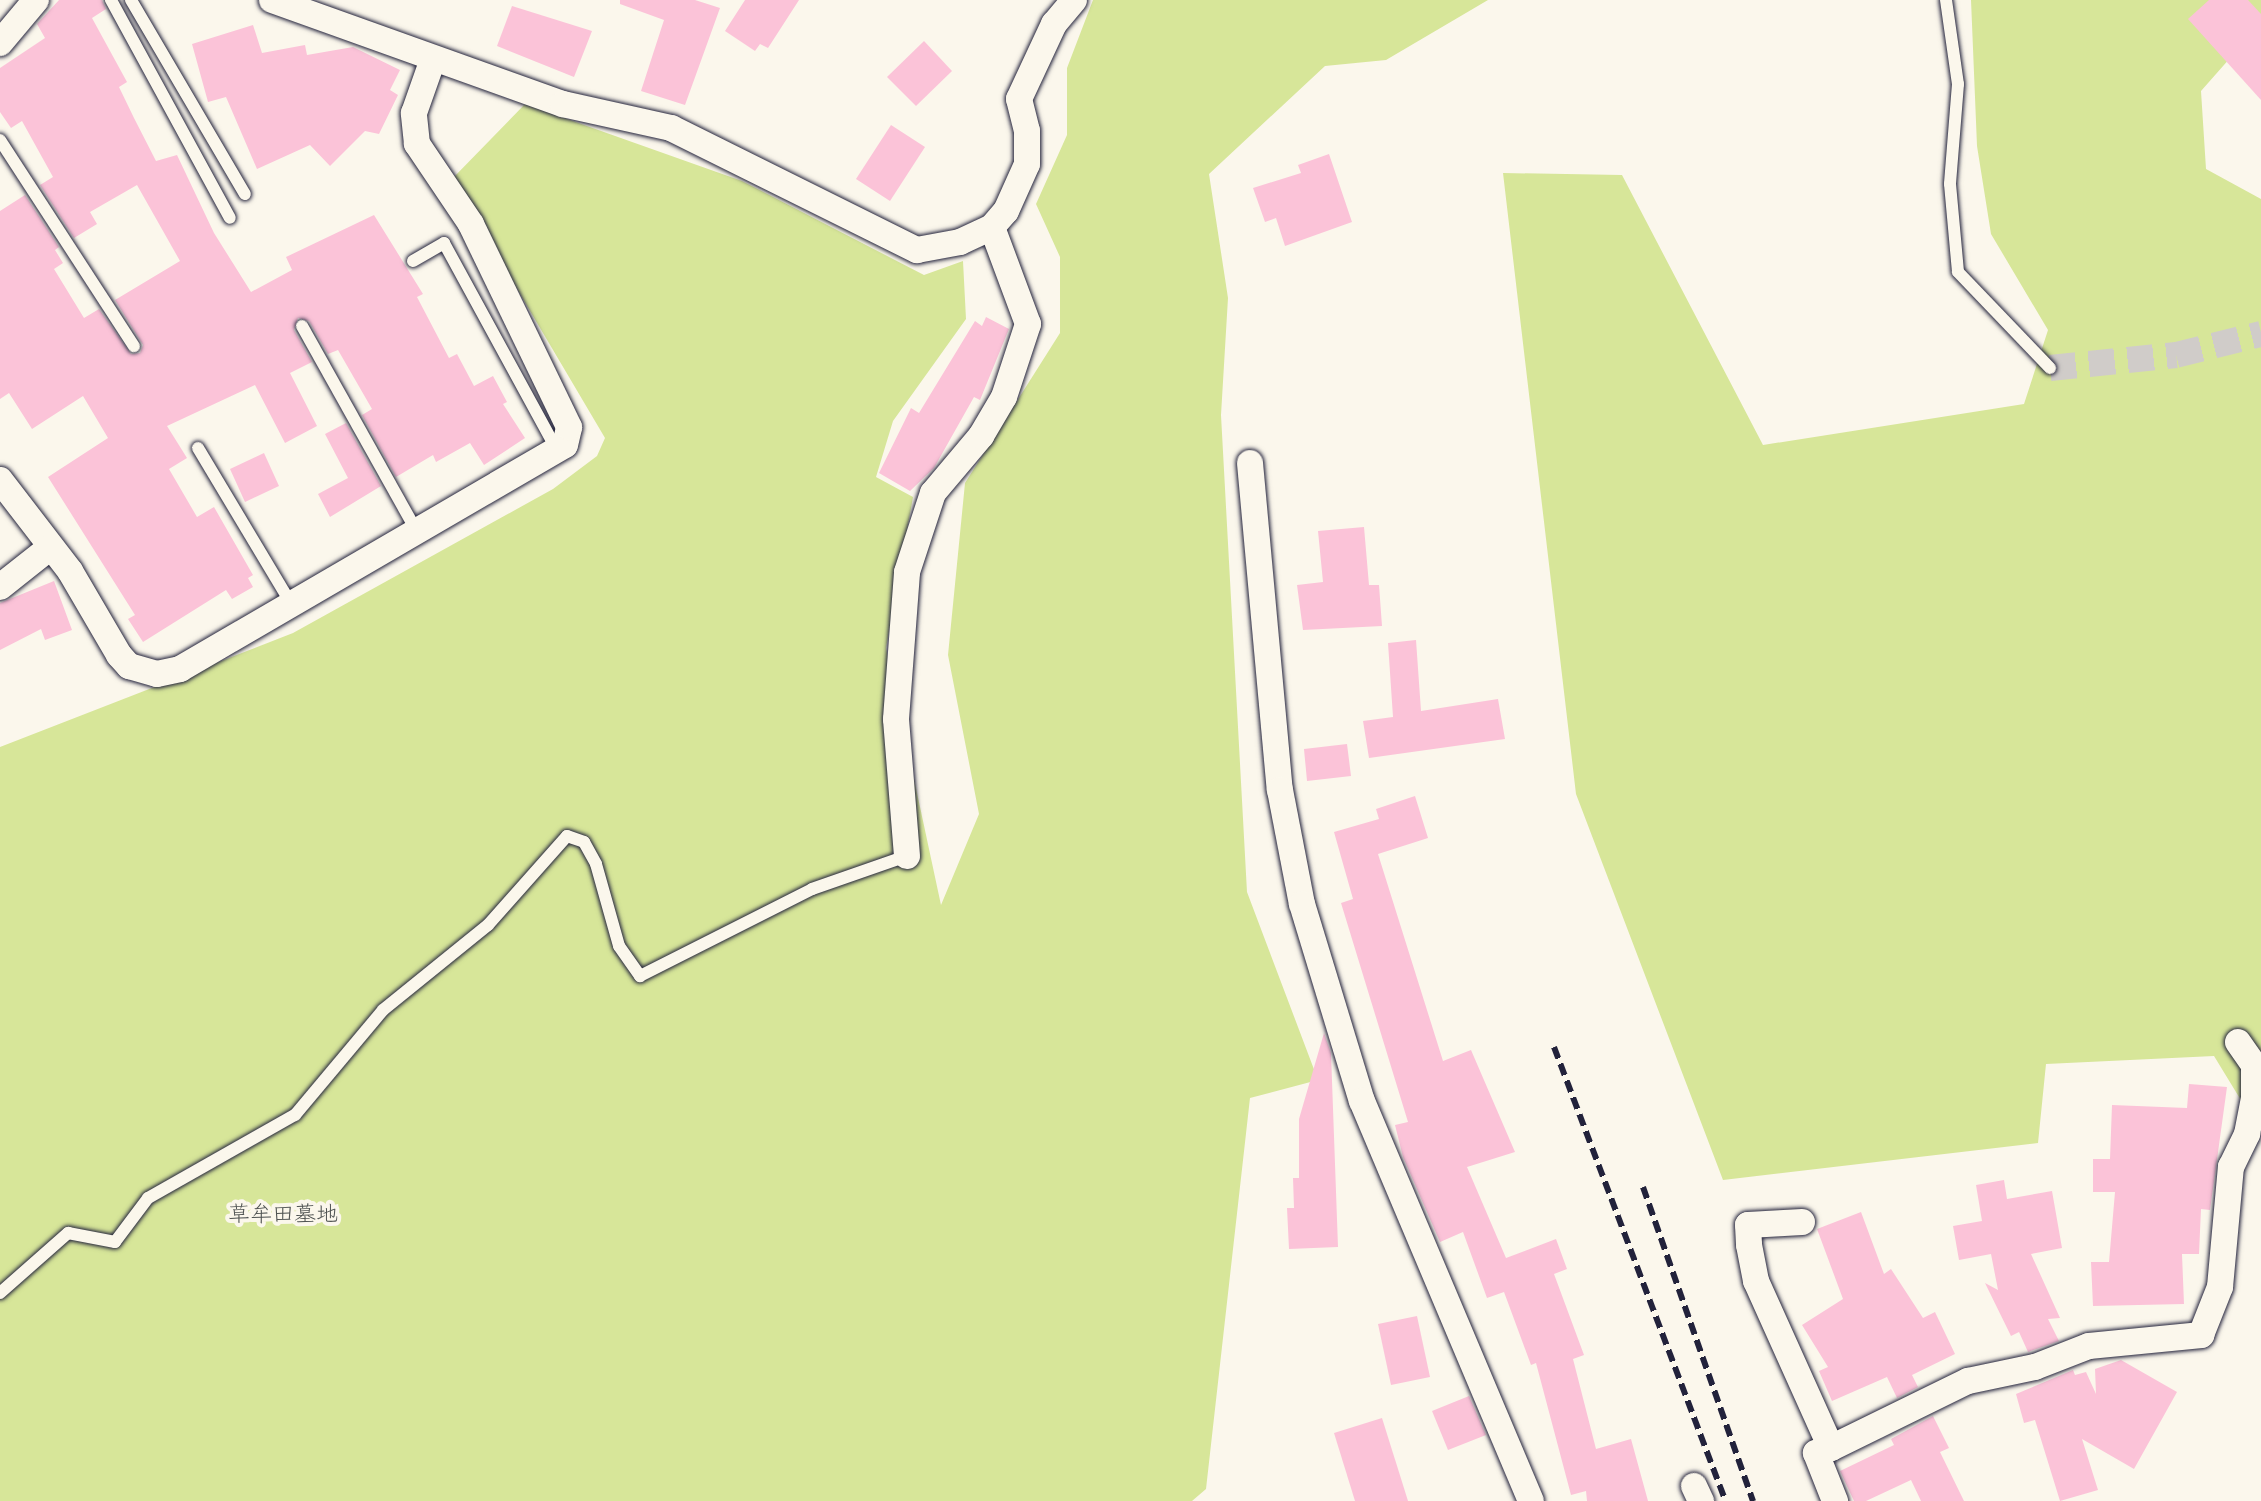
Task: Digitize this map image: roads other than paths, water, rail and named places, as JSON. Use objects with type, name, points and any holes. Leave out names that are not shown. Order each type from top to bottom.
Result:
[{"type":"street","points":[[0,43],[36,0]]},
{"type":"street","points":[[272,0],[563,104],[671,128],[917,250],[938,249],[992,227],[1006,211],[1027,164],[1027,131],[1019,99],[1054,24],[1074,0]]},
{"type":"street","points":[[0,480],[48,549],[70,571],[119,655],[141,672],[180,669],[290,602],[558,452],[570,436],[569,427],[471,224],[417,144],[414,113],[433,59]]},
{"type":"street","points":[[907,856],[896,719],[907,572],[933,493],[981,436],[1004,397],[1028,324],[992,227]]},
{"type":"street","points":[[1250,463],[1280,790],[1302,904],[1362,1101],[1531,1501]]},
{"type":"street","points":[[0,587],[48,549]]},
{"type":"street","points":[[1835,1501],[1816,1453],[1968,1381],[2035,1367],[2089,1346],[2201,1335],[2220,1287],[2231,1167],[2247,1134],[2254,1098],[2254,1065],[2238,1042]]},
{"type":"street","points":[[1802,1222],[1748,1225],[1749,1245],[1756,1281],[1831,1448]]},
{"type":"lane","points":[[111,0],[230,218]]},
{"type":"lane","points":[[131,0],[245,194]]},
{"type":"lane","points":[[1946,0],[1958,84],[1950,184],[1958,272],[2050,368]]},
{"type":"lane","points":[[0,140],[134,346]]},
{"type":"lane","points":[[413,261],[444,243],[558,452]]},
{"type":"lane","points":[[302,326],[417,532]]},
{"type":"lane","points":[[198,448],[290,602]]},
{"type":"lane","points":[[0,1293],[68,1233],[115,1242],[148,1198],[295,1115],[383,1010],[488,925],[567,836],[584,842],[596,864],[619,946],[640,976],[812,889],[907,856]]},
{"type":"tunnel","points":[[2050,368],[2176,355],[2261,334]]},
{"type":"railway","points":[[1554,1047],[1726,1501]]},
{"type":"railway","points":[[1643,1187],[1753,1501]]},
{"type":"park label","name":"草牟田墓地","points":[[283,1213]]}]
